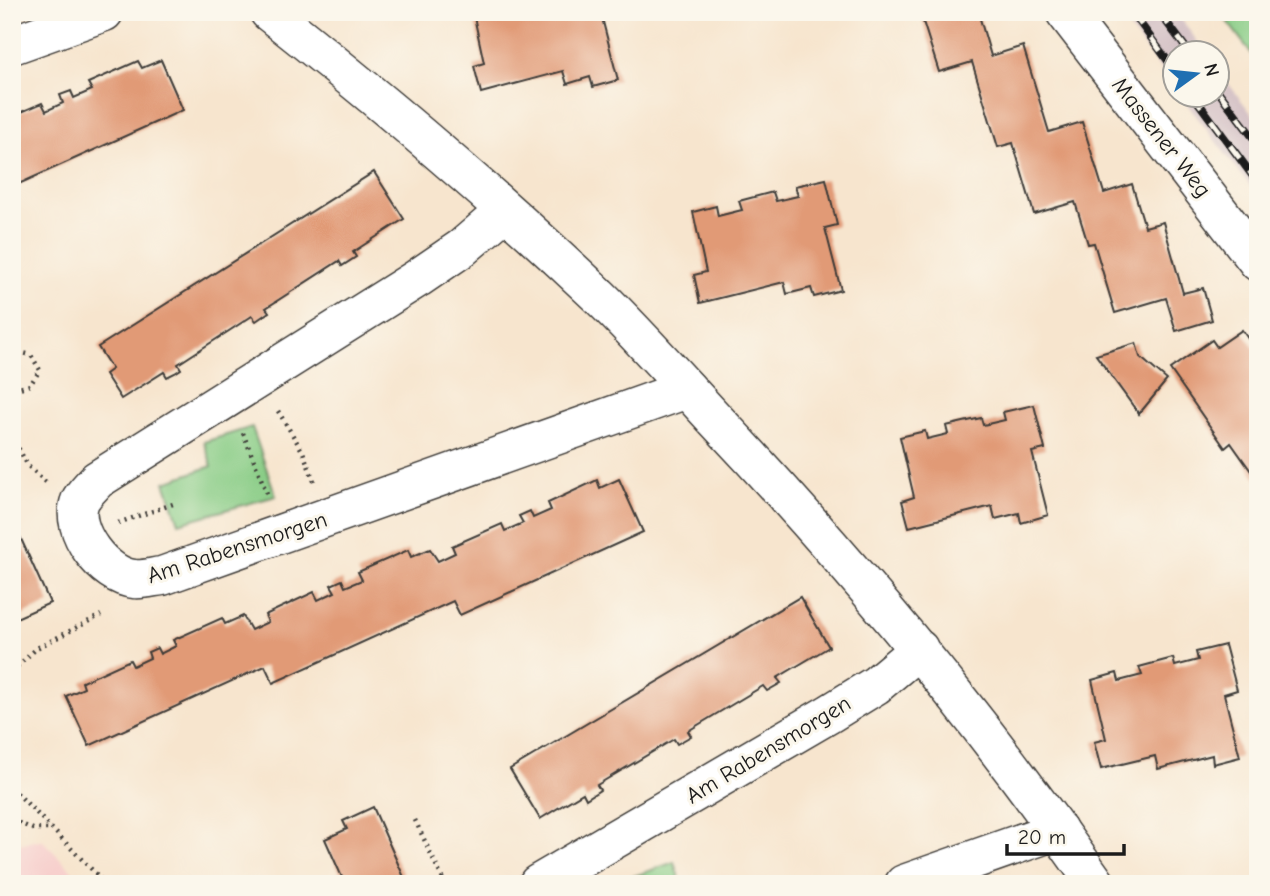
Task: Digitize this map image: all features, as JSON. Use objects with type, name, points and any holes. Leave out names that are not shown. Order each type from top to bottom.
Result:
[{"type":"street","points":[[12,45],[104,12]]},
{"type":"street","points":[[269,12],[339,67],[601,298],[807,515],[1007,759],[1096,884]]},
{"type":"street","name":"Massener Weg","points":[[1065,12],[1258,262]]},
{"type":"street","name":"Am Rabensmorgen","points":[[505,211],[462,248],[97,480],[80,502],[80,526],[110,570],[133,579],[162,576],[687,389]]},
{"type":"street","name":"Am Rabensmorgen","points":[[538,884],[841,707],[876,685],[919,649]]},
{"type":"street","points":[[904,884],[1058,830]]},
{"type":"path","points":[[12,355],[31,355],[40,370],[30,386],[19,388],[12,385]]},
{"type":"path","points":[[242,387],[303,452],[328,518]]},
{"type":"path","points":[[242,387],[251,453],[279,535]]},
{"type":"path","points":[[12,436],[28,466],[49,484]]},
{"type":"path","points":[[85,535],[173,504]]},
{"type":"path","points":[[12,671],[37,648],[101,614]]},
{"type":"path","points":[[13,790],[106,884]]},
{"type":"path","points":[[12,820],[33,829],[52,829]]},
{"type":"path","points":[[415,820],[445,884]]},
{"type":"shaded area","points":[[1117,12],[1176,12],[1195,38],[1162,38],[1162,71]]},
{"type":"shaded area","points":[[1232,88],[1258,122],[1258,196],[1190,108],[1232,108]]},
{"type":"shaded area","points":[[42,840],[85,884],[12,884],[12,845]]},
{"type":"green space","points":[[1220,12],[1258,12],[1258,62]]},
{"type":"green space","points":[[252,427],[276,496],[179,523],[165,482],[212,466],[204,442]]},
{"type":"green space","points":[[674,862],[681,884],[612,884]]},
{"type":"building","points":[[473,12],[617,12],[602,18],[618,80],[593,87],[590,77],[567,84],[563,71],[481,93],[474,66],[484,63]]},
{"type":"building","points":[[920,12],[978,12],[991,56],[1023,46],[1049,132],[1082,122],[1104,193],[1132,184],[1145,227],[1163,222],[1183,293],[1203,288],[1212,320],[1176,331],[1166,298],[1115,313],[1094,243],[1088,244],[1075,202],[1034,214],[1013,143],[998,147],[972,62],[939,72]]},
{"type":"building","points":[[161,60],[183,110],[12,187],[12,116],[42,103],[46,111],[63,103],[60,95],[71,91],[74,98],[92,90],[88,83],[138,61],[142,68]]},
{"type":"building","points":[[374,172],[404,219],[353,252],[356,257],[342,266],[339,261],[266,308],[269,312],[256,321],[252,316],[178,364],[181,369],[175,373],[167,377],[164,372],[121,399],[105,374],[112,369],[98,347]]},
{"type":"building","points":[[826,179],[837,225],[825,228],[841,290],[814,297],[811,288],[787,294],[784,282],[700,303],[694,275],[706,272],[693,212],[716,206],[718,216],[742,210],[739,201],[773,192],[776,201],[798,196],[795,186]]},
{"type":"building","points":[[1242,330],[1258,353],[1258,481],[1231,443],[1225,448],[1170,369],[1212,340],[1217,347]]},
{"type":"building","points":[[1136,343],[1140,357],[1167,380],[1139,414],[1096,355]]},
{"type":"building","points":[[1034,405],[1045,449],[1032,452],[1048,515],[1021,523],[1019,513],[995,519],[992,506],[909,527],[902,501],[914,497],[900,437],[925,431],[927,439],[948,434],[946,426],[981,418],[983,425],[1005,420],[1003,412]]},
{"type":"building","points":[[619,479],[643,532],[460,615],[453,601],[273,683],[265,666],[89,746],[66,696],[84,688],[82,682],[130,660],[133,666],[150,658],[148,652],[157,648],[160,654],[176,646],[173,640],[222,618],[225,624],[243,616],[251,630],[268,622],[265,615],[314,592],[318,600],[335,592],[331,585],[342,580],[345,587],[362,580],[358,572],[408,550],[411,557],[430,549],[438,561],[455,553],[452,546],[502,524],[505,531],[523,523],[519,516],[530,511],[533,518],[551,510],[548,503],[597,480],[600,488]]},
{"type":"building","points":[[12,519],[50,603],[12,620]]},
{"type":"building","points":[[800,597],[829,647],[777,678],[781,683],[767,691],[763,686],[688,731],[691,736],[677,744],[674,739],[597,785],[600,790],[586,799],[583,793],[540,819],[510,769]]},
{"type":"building","points":[[1225,645],[1237,690],[1224,694],[1240,757],[1213,764],[1212,755],[1158,769],[1155,756],[1101,769],[1094,742],[1106,739],[1092,680],[1117,673],[1119,681],[1142,675],[1139,667],[1173,658],[1175,666],[1198,660],[1196,652]]},
{"type":"building","points":[[373,807],[407,884],[345,884],[325,839],[347,829],[343,821]]},
{"type":"railway","points":[[1132,12],[1162,53]]},
{"type":"railway","points":[[1159,12],[1178,38]]},
{"type":"railway","points":[[1202,108],[1258,183]]},
{"type":"railway","points":[[1231,108],[1258,144]]}]
